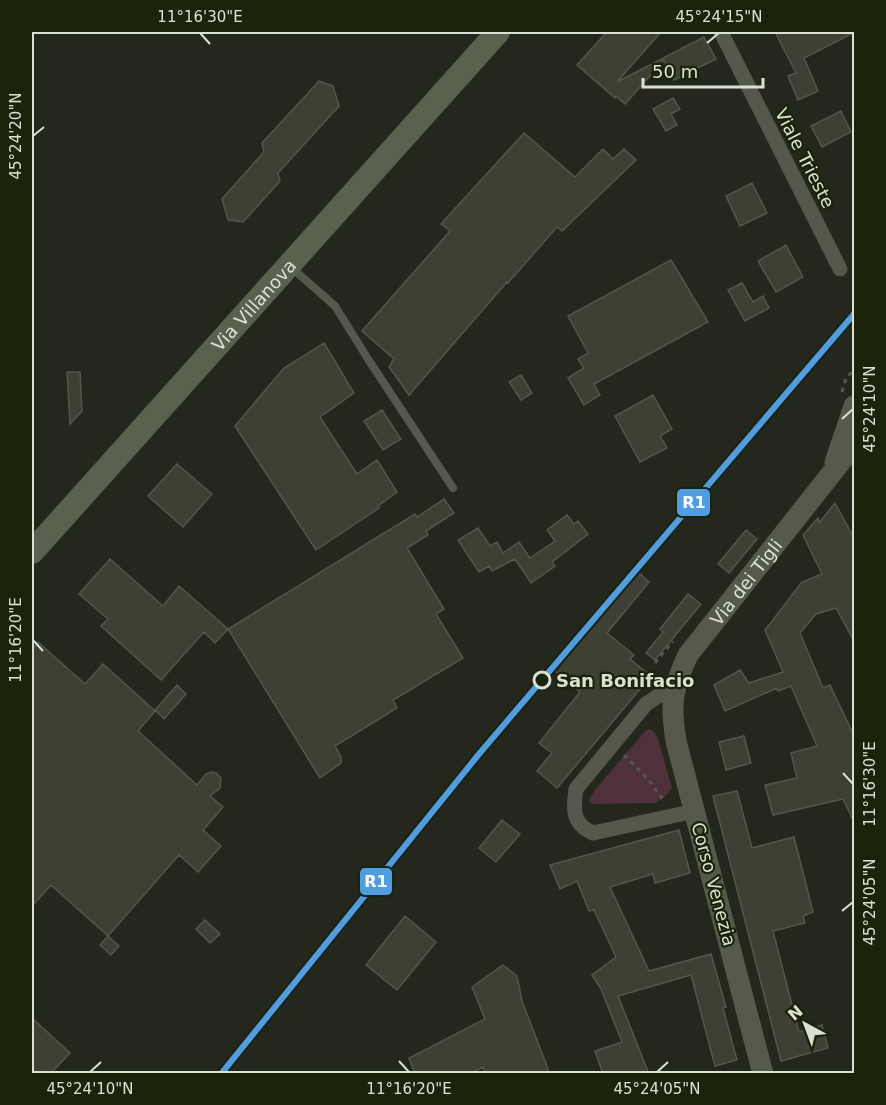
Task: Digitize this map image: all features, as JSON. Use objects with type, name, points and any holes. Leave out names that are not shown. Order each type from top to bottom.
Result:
[{"type":"main road","points":[[289,266],[498,32]]},
{"type":"main road","name":"Via Villanova","points":[[32,552],[289,266]]},
{"type":"street","name":"Viale Trieste","points":[[721,32],[840,269]]},
{"type":"street","name":"Via dei Tigli","points":[[830,477],[851,402]]},
{"type":"street","name":"Via dei Tigli","points":[[673,693],[688,655],[855,445]]},
{"type":"street","points":[[673,693],[658,696],[646,704],[576,789],[575,816],[582,828],[593,832],[695,810]]},
{"type":"street","name":"Corso Venezia","points":[[673,693],[672,716],[676,741],[763,1074]]},
{"type":"lane","name":"Via Villanova","points":[[289,266],[335,306],[453,488]]},
{"type":"path","points":[[851,402],[846,378],[855,370]]},
{"type":"path","points":[[656,663],[678,636]]},
{"type":"path","points":[[613,745],[646,777],[667,806]]},
{"type":"shaded area","points":[[650,729],[658,739],[672,788],[667,795],[655,803],[592,804],[589,800],[594,791],[646,730]]},
{"type":"building","points":[[607,32],[661,32],[617,82],[704,37],[716,59],[674,80],[664,60],[625,104],[577,65]]},
{"type":"building","points":[[775,32],[855,32],[804,58],[818,91],[798,100],[788,76],[796,73]]},
{"type":"building","points":[[319,81],[333,86],[339,106],[278,173],[280,181],[243,222],[228,220],[222,199],[264,152],[262,143]]},
{"type":"building","points":[[673,98],[680,109],[671,114],[677,125],[666,131],[653,109]]},
{"type":"building","points":[[841,111],[851,132],[822,147],[811,126]]},
{"type":"building","points":[[524,133],[575,177],[603,149],[613,159],[624,149],[636,160],[562,231],[557,227],[409,395],[389,367],[394,359],[362,331],[450,231],[441,224]]},
{"type":"building","points":[[752,183],[767,213],[740,226],[726,196]]},
{"type":"building","points":[[786,245],[803,277],[776,292],[758,261]]},
{"type":"building","points":[[671,260],[708,322],[594,384],[600,395],[584,405],[568,378],[584,368],[578,359],[588,353],[568,316]]},
{"type":"building","points":[[742,283],[753,302],[763,296],[769,308],[745,321],[728,290]]},
{"type":"building","points":[[324,343],[354,393],[320,417],[357,474],[377,460],[397,492],[378,506],[379,508],[316,550],[235,426],[284,368]]},
{"type":"building","points":[[67,372],[80,372],[82,411],[70,424]]},
{"type":"building","points":[[521,375],[532,393],[521,400],[509,382]]},
{"type":"building","points":[[653,395],[672,429],[660,436],[667,448],[640,462],[615,416]]},
{"type":"building","points":[[382,410],[401,439],[383,450],[364,421]]},
{"type":"building","points":[[177,464],[212,494],[183,527],[148,496]]},
{"type":"building","points":[[444,499],[454,513],[426,531],[428,535],[407,548],[444,609],[436,614],[463,658],[393,700],[397,708],[335,746],[341,757],[341,763],[320,778],[228,629],[415,514],[417,517]]},
{"type":"building","points":[[835,503],[855,540],[855,643],[836,608],[816,614],[800,633],[823,688],[830,685],[855,738],[855,824],[843,799],[773,815],[765,785],[797,778],[791,753],[817,746],[791,686],[778,691],[777,688],[725,711],[714,685],[740,670],[749,683],[783,672],[765,630],[802,582],[822,574],[803,535],[818,518],[819,523]]},
{"type":"building","points":[[567,515],[574,524],[578,521],[588,534],[552,562],[555,566],[531,583],[515,559],[492,571],[489,566],[479,572],[458,540],[478,528],[490,546],[497,542],[503,553],[519,542],[530,558],[555,541],[547,530]]},
{"type":"building","points":[[746,530],[757,539],[729,573],[718,564]]},
{"type":"building","points":[[110,559],[163,606],[179,586],[228,629],[215,643],[204,632],[161,680],[101,626],[108,619],[79,594]]},
{"type":"building","points":[[637,571],[649,582],[607,633],[634,655],[630,659],[651,676],[557,788],[537,771],[552,753],[539,743],[580,692],[555,671]]},
{"type":"building","points":[[688,594],[701,604],[655,660],[646,653],[663,632],[660,629]]},
{"type":"building","points":[[38,642],[85,684],[103,664],[155,711],[138,731],[197,785],[206,774],[211,772],[221,778],[220,788],[210,796],[223,807],[203,830],[221,846],[198,872],[179,855],[108,936],[51,885],[32,906],[32,650]]},
{"type":"building","points":[[177,685],[186,694],[164,719],[155,710]]},
{"type":"building","points":[[744,736],[751,763],[726,770],[719,742]]},
{"type":"building","points":[[737,791],[752,848],[794,837],[813,912],[803,916],[805,923],[773,931],[799,1032],[822,1025],[828,1048],[781,1061],[713,796]]},
{"type":"building","points":[[502,820],[520,834],[496,862],[479,848]]},
{"type":"building","points":[[679,830],[690,873],[655,883],[653,874],[610,887],[649,971],[711,954],[726,1007],[723,1008],[737,1060],[715,1066],[691,975],[618,996],[649,1074],[603,1074],[595,1051],[622,1042],[601,989],[592,975],[616,957],[594,910],[589,911],[577,881],[560,889],[550,865]]},
{"type":"building","points":[[405,916],[436,942],[397,990],[366,965]]},
{"type":"building","points":[[205,920],[220,934],[210,943],[196,929]]},
{"type":"building","points":[[108,936],[119,946],[111,955],[100,945]]},
{"type":"building","points":[[503,965],[517,976],[522,1001],[550,1074],[485,1074],[483,1067],[469,1074],[415,1074],[409,1058],[485,1019],[472,987]]},
{"type":"building","points":[[32,1018],[70,1053],[50,1074],[32,1074]]},
{"type":"transit line","name":"R1","points":[[221,1074],[479,754],[854,314]]},
{"type":"place","name":"San Bonifacio","points":[[542,680]]}]
